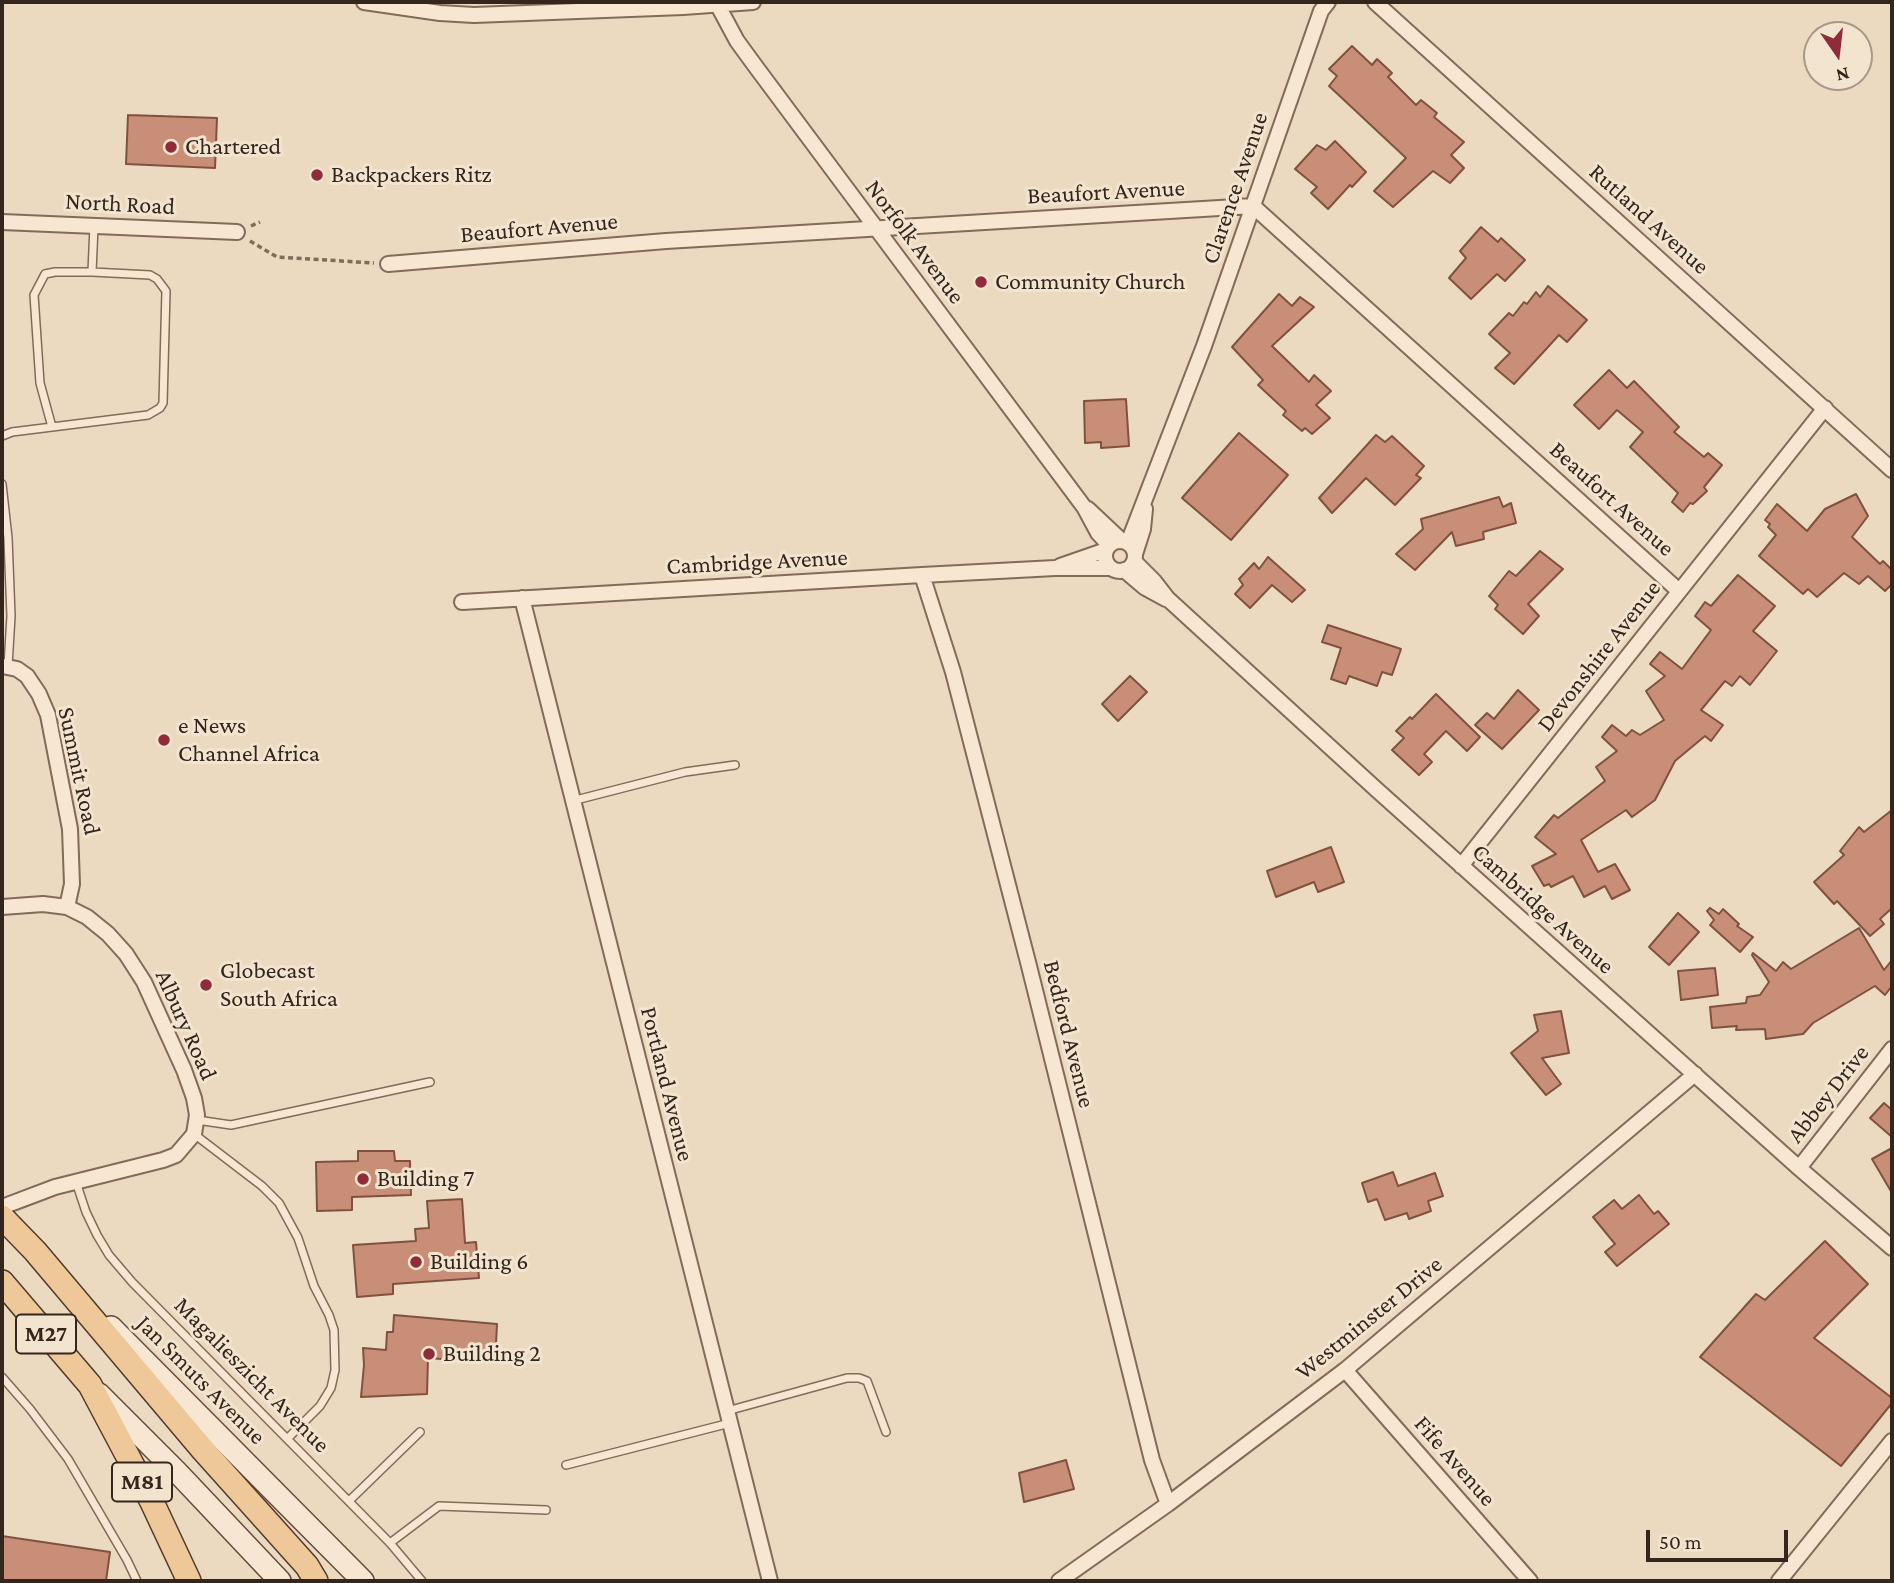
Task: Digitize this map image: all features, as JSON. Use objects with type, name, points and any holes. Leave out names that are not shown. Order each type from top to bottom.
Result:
[{"type":"main road","name":"Jan Smuts Avenue","points":[[2,1217],[363,1581]]},
{"type":"main road","points":[[35,1251],[203,1450],[307,1566],[316,1581]]},
{"type":"main road","name":"M27","points":[[2,1282],[90,1385],[280,1581]]},
{"type":"main road","name":"M81","points":[[90,1385],[190,1581]]},
{"type":"street","points":[[364,2],[474,15],[753,2]]},
{"type":"street","name":"Rutland Avenue","points":[[1375,2],[1892,470]]},
{"type":"street","name":"Norfolk Avenue","points":[[717,4],[756,67],[1084,507],[1098,533],[1121,554]]},
{"type":"street","name":"Clarence Avenue","points":[[1121,554],[1146,498],[1204,346],[1323,5]]},
{"type":"street","name":"Beaufort Avenue","points":[[388,264],[573,248],[1253,206],[1679,591]]},
{"type":"street","name":"North Road","points":[[2,222],[237,232]]},
{"type":"street","name":"Devonshire Avenue","points":[[1461,866],[1825,408]]},
{"type":"street","name":"Cambridge Avenue","points":[[462,602],[1055,568],[1121,554],[1154,580],[1168,599],[1461,866],[1892,1248]]},
{"type":"street","name":"Bedford Avenue","points":[[922,575],[953,672],[1030,965],[1152,1460],[1168,1504]]},
{"type":"street","name":"Portland Avenue","points":[[522,598],[770,1581]]},
{"type":"street","name":"Summit Road","points":[[5,666],[17,669],[27,676],[39,694],[54,739],[73,857],[72,884],[67,907]]},
{"type":"street","name":"Albury Road","points":[[2,907],[43,904],[67,907],[87,917],[108,934],[126,954],[144,982],[184,1070],[194,1098],[195,1127]]},
{"type":"street","name":"Abbey Drive","points":[[1799,1168],[1892,1049]]},
{"type":"street","name":"Westminster Drive","points":[[1059,1581],[1168,1504],[1345,1370],[1695,1074]]},
{"type":"street","points":[[2,1207],[28,1196],[176,1155],[195,1127]]},
{"type":"street","name":"Fife Avenue","points":[[1345,1370],[1530,1581]]},
{"type":"street","points":[[1779,1581],[1892,1441]]},
{"type":"lane","points":[[92,272],[94,225]]},
{"type":"lane","points":[[2,436],[12,432],[52,427],[148,415],[160,408],[163,403],[167,301],[163,285],[150,275],[92,272],[45,274],[34,295],[40,383],[52,427]]},
{"type":"lane","points":[[2,484],[8,538],[11,616],[5,666]]},
{"type":"lane","points":[[572,801],[685,772],[735,765]]},
{"type":"lane","points":[[195,1127],[231,1125],[430,1082]]},
{"type":"lane","points":[[195,1127],[279,1203],[298,1238],[314,1286],[332,1323],[335,1370],[331,1388],[320,1406],[288,1438]]},
{"type":"lane","name":"Magalieszicht Avenue","points":[[76,1182],[97,1235],[117,1264],[390,1543],[422,1581]]},
{"type":"lane","points":[[2,1377],[68,1459],[137,1581]]},
{"type":"lane","points":[[566,1465],[847,1378],[867,1381],[887,1432]]},
{"type":"lane","points":[[349,1501],[420,1432]]},
{"type":"lane","points":[[390,1543],[439,1506],[546,1510]]},
{"type":"path","points":[[237,232],[277,257],[388,264]]},
{"type":"building","points":[[1352,46],[1372,65],[1377,59],[1392,73],[1388,77],[1416,105],[1421,100],[1437,113],[1434,117],[1464,142],[1451,155],[1464,168],[1450,183],[1433,171],[1393,207],[1374,191],[1406,158],[1329,86],[1337,76],[1329,69]]},
{"type":"building","name":"Chartered","points":[[128,115],[217,118],[215,168],[126,164]]},
{"type":"building","points":[[1335,141],[1366,172],[1328,209],[1311,193],[1317,187],[1295,169],[1317,145],[1326,150]]},
{"type":"building","points":[[1481,227],[1498,242],[1501,238],[1525,260],[1505,281],[1497,274],[1471,299],[1449,278],[1466,258],[1460,251]]},
{"type":"building","points":[[1548,286],[1587,320],[1567,342],[1559,335],[1514,384],[1495,368],[1510,353],[1489,334],[1509,313],[1513,316],[1524,302],[1527,304],[1536,292],[1540,297]]},
{"type":"building","points":[[1279,294],[1292,306],[1300,297],[1314,307],[1272,346],[1309,382],[1314,375],[1331,391],[1316,405],[1330,418],[1312,434],[1305,428],[1302,431],[1283,415],[1286,411],[1258,385],[1263,380],[1232,347]]},
{"type":"building","points":[[1609,370],[1627,388],[1634,381],[1679,427],[1674,432],[1704,457],[1708,453],[1722,465],[1704,487],[1707,491],[1693,504],[1690,503],[1683,512],[1672,502],[1678,493],[1630,447],[1643,432],[1617,410],[1599,429],[1574,405]]},
{"type":"building","points":[[1126,399],[1129,446],[1101,448],[1101,442],[1085,443],[1084,401]]},
{"type":"building","points":[[1239,433],[1288,475],[1231,540],[1182,498]]},
{"type":"building","points":[[1376,435],[1385,442],[1392,436],[1424,466],[1416,475],[1421,478],[1395,505],[1366,478],[1332,513],[1319,498]]},
{"type":"building","points":[[1856,494],[1868,516],[1852,537],[1880,564],[1883,561],[1892,570],[1892,584],[1885,591],[1868,576],[1859,584],[1844,573],[1817,597],[1808,589],[1803,594],[1759,556],[1776,535],[1765,520],[1777,504],[1807,531],[1825,509]]},
{"type":"building","points":[[1499,497],[1503,507],[1511,503],[1516,523],[1483,532],[1484,539],[1456,546],[1452,532],[1415,570],[1396,554],[1423,529],[1421,519]]},
{"type":"building","points":[[1540,551],[1563,569],[1528,604],[1539,616],[1523,634],[1495,609],[1498,605],[1489,596],[1509,571],[1516,576]]},
{"type":"building","points":[[1268,557],[1305,590],[1292,602],[1272,585],[1250,608],[1235,594],[1243,585],[1239,579],[1254,563],[1259,569]]},
{"type":"building","points":[[1738,575],[1775,606],[1753,631],[1777,651],[1750,685],[1740,676],[1732,686],[1725,681],[1701,710],[1723,725],[1711,741],[1705,736],[1675,761],[1655,800],[1632,817],[1626,810],[1581,840],[1598,872],[1615,864],[1630,890],[1612,899],[1605,886],[1584,897],[1573,876],[1551,887],[1549,884],[1544,886],[1532,866],[1556,854],[1535,837],[1554,815],[1558,818],[1605,781],[1596,767],[1617,751],[1602,737],[1612,725],[1626,736],[1632,730],[1640,735],[1664,720],[1646,691],[1665,676],[1650,664],[1660,652],[1682,669],[1711,630],[1695,616],[1705,602],[1711,606]]},
{"type":"building","points":[[1328,625],[1401,649],[1392,675],[1382,672],[1377,686],[1349,676],[1346,684],[1331,679],[1341,648],[1322,642]]},
{"type":"building","points":[[1130,676],[1147,692],[1118,721],[1102,704]]},
{"type":"building","points":[[1518,690],[1539,710],[1502,749],[1475,725],[1487,713],[1494,719]]},
{"type":"building","points":[[1436,694],[1480,737],[1467,751],[1446,731],[1424,754],[1432,762],[1419,775],[1392,750],[1404,738],[1396,731]]},
{"type":"building","points":[[1892,810],[1892,908],[1880,919],[1884,924],[1870,936],[1837,901],[1834,904],[1814,882],[1844,855],[1840,851],[1859,827],[1864,832]]},
{"type":"building","points":[[1331,847],[1344,882],[1318,892],[1314,882],[1276,897],[1267,871]]},
{"type":"building","points":[[1710,908],[1719,914],[1723,909],[1739,924],[1737,926],[1753,937],[1740,952],[1710,925],[1714,920],[1707,911]]},
{"type":"building","points":[[1678,913],[1699,932],[1669,965],[1649,947]]},
{"type":"building","points":[[1859,928],[1884,970],[1892,960],[1892,986],[1885,995],[1875,986],[1813,1023],[1803,1034],[1766,1039],[1765,1029],[1736,1030],[1737,1026],[1712,1028],[1710,1007],[1746,1003],[1747,997],[1760,995],[1769,982],[1753,953],[1776,971],[1783,962],[1791,969]]},
{"type":"building","points":[[1715,968],[1718,995],[1681,1000],[1678,971]]},
{"type":"building","points":[[1561,1011],[1569,1053],[1542,1058],[1561,1084],[1546,1095],[1511,1053],[1538,1031],[1534,1015]]},
{"type":"building","points":[[1884,1103],[1892,1110],[1892,1137],[1870,1118]]},
{"type":"building","points":[[1892,1148],[1892,1193],[1872,1159]]},
{"type":"building","name":"Building 7","points":[[358,1151],[394,1151],[395,1161],[410,1161],[411,1195],[352,1197],[352,1210],[317,1211],[316,1162],[358,1161]]},
{"type":"building","points":[[1393,1172],[1398,1186],[1435,1173],[1443,1196],[1428,1201],[1431,1211],[1409,1219],[1407,1213],[1385,1220],[1377,1199],[1368,1202],[1362,1183]]},
{"type":"building","points":[[1639,1195],[1654,1214],[1658,1211],[1669,1224],[1617,1266],[1605,1252],[1615,1244],[1593,1217],[1614,1200],[1622,1209]]},
{"type":"building","name":"Building 6","points":[[462,1199],[465,1243],[476,1242],[479,1278],[393,1284],[393,1294],[357,1297],[353,1245],[416,1241],[415,1229],[429,1228],[427,1201]]},
{"type":"building","points":[[1825,1241],[1868,1284],[1814,1338],[1892,1398],[1892,1403],[1841,1466],[1700,1357],[1756,1294],[1765,1300]]},
{"type":"building","name":"Building 2","points":[[394,1315],[497,1324],[495,1363],[428,1358],[427,1394],[361,1397],[363,1348],[386,1350],[387,1332],[393,1332]]},
{"type":"building","points":[[1066,1460],[1074,1489],[1024,1502],[1019,1473]]},
{"type":"building","points":[[2,1536],[110,1552],[106,1581],[2,1581]]},
{"type":"place","name":"Chartered","points":[[171,147]]},
{"type":"place","name":"Backpackers Ritz","points":[[317,175]]},
{"type":"place","name":"Community Church","points":[[981,282]]},
{"type":"place","name":"e News Channel Africa","points":[[164,740]]},
{"type":"place","name":"Globecast South Africa","points":[[206,985]]},
{"type":"place","name":"Building 7","points":[[363,1179]]},
{"type":"place","name":"Building 6","points":[[416,1262]]},
{"type":"place","name":"Building 2","points":[[429,1354]]}]
